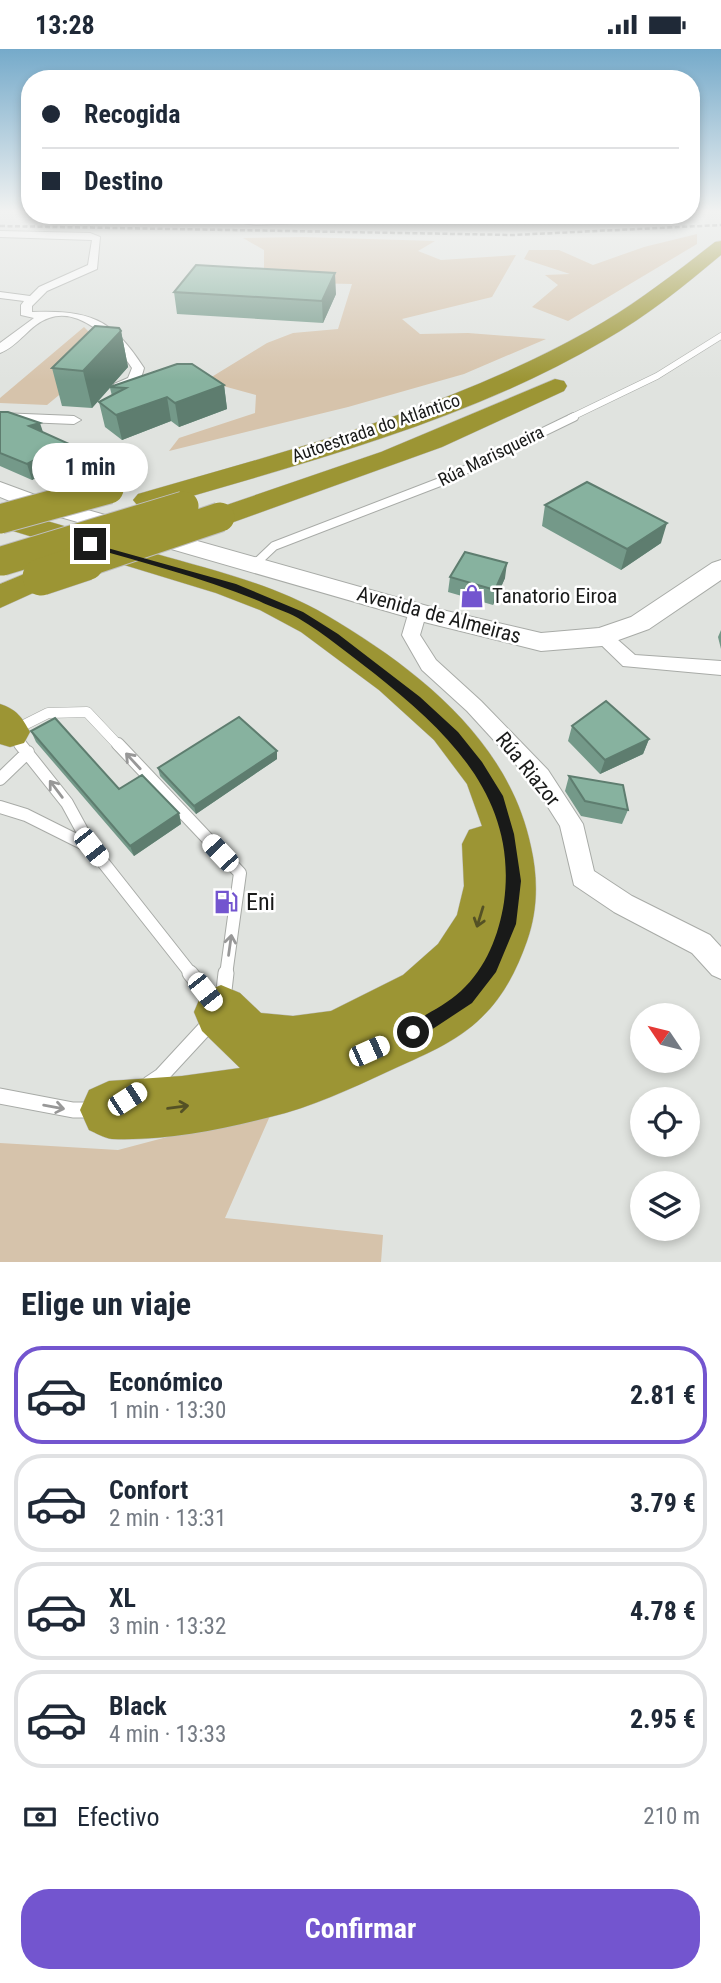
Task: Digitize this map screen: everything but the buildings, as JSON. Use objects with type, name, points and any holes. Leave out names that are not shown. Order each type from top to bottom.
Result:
[{"type":"highway","name":"Autoestrada do Atlántico","points":[[0,549],[433,411],[506,382],[597,335],[667,290],[696,267]]},
{"type":"highway","name":"Autoestrada do Atlántico","points":[[0,549],[184,506],[291,474],[478,409],[558,373],[607,347],[656,316],[721,267]]},
{"type":"highway","points":[[0,597],[41,577],[220,517],[476,424],[584,370],[607,347]]},
{"type":"highway","points":[[0,518],[393,418],[433,411]]},
{"type":"highway","points":[[0,518],[232,586],[299,614],[334,637],[454,735],[496,796],[507,834],[514,881],[508,924],[491,967],[466,997],[413,1032],[303,1080],[171,1108],[127,1099]]},
{"type":"highway","points":[[0,549],[201,590],[279,621],[320,646],[421,731],[449,764],[475,802],[485,844],[488,886],[479,924],[456,961],[421,993],[336,1037],[293,1044],[235,1026]]},
{"type":"highway","points":[[235,1026],[285,1072],[303,1080]]},
{"type":"main road","name":"Avenida de Almeiras","points":[[0,489],[30,501],[418,611],[541,642],[602,637],[640,622],[717,575]]},
{"type":"street","points":[[27,315],[26,305],[43,289],[93,267]]},
{"type":"street","points":[[0,295],[32,299]]},
{"type":"street","points":[[0,335],[27,315],[83,316],[120,345],[138,368],[137,377],[119,387]]},
{"type":"street","points":[[0,349],[45,315]]},
{"type":"street","points":[[0,417],[74,420]]},
{"type":"street","name":"Rúa Riazor","points":[[418,611],[411,635],[429,665],[474,706],[540,776],[571,824],[583,877],[624,904],[701,944],[721,966]]},
{"type":"street","points":[[602,637],[630,661],[721,668]]},
{"type":"lane","name":"Rúa Marisqueira","points":[[256,564],[274,546],[440,482],[657,376],[721,336]]},
{"type":"lane","points":[[0,779],[10,735],[48,713],[87,712],[240,873],[235,1026]]},
{"type":"lane","points":[[10,735],[66,803],[91,847],[235,1026]]},
{"type":"lane","points":[[0,807],[26,814],[91,847]]},
{"type":"lane","points":[[0,1096],[72,1110],[127,1099],[235,1026]]},
{"type":"shaded area","points":[[264,267],[509,267],[492,297],[402,319],[420,334],[468,333],[546,339],[464,374],[348,407],[169,451],[179,438],[255,413],[256,395],[205,381],[267,343],[293,333],[338,329],[352,284],[264,282]]},
{"type":"shaded area","points":[[547,267],[659,267],[568,321],[532,307],[558,285],[545,275],[570,274]]},
{"type":"shaded area","points":[[84,327],[110,353],[47,405],[0,403],[0,398]]},
{"type":"shaded area","points":[[273,1109],[225,1218],[383,1235],[381,1262],[0,1262],[0,1143],[118,1150]]},
{"type":"place","name":"Tanatorio Eiroa","points":[[472,596]]},
{"type":"place","name":"Eni","points":[[226,902]]},
{"type":"route","points":[[90,544],[232,586],[271,600],[299,614],[334,637],[416,700],[454,735],[477,765],[496,796],[507,834],[514,881],[508,924],[491,967],[466,997],[413,1032]]}]
